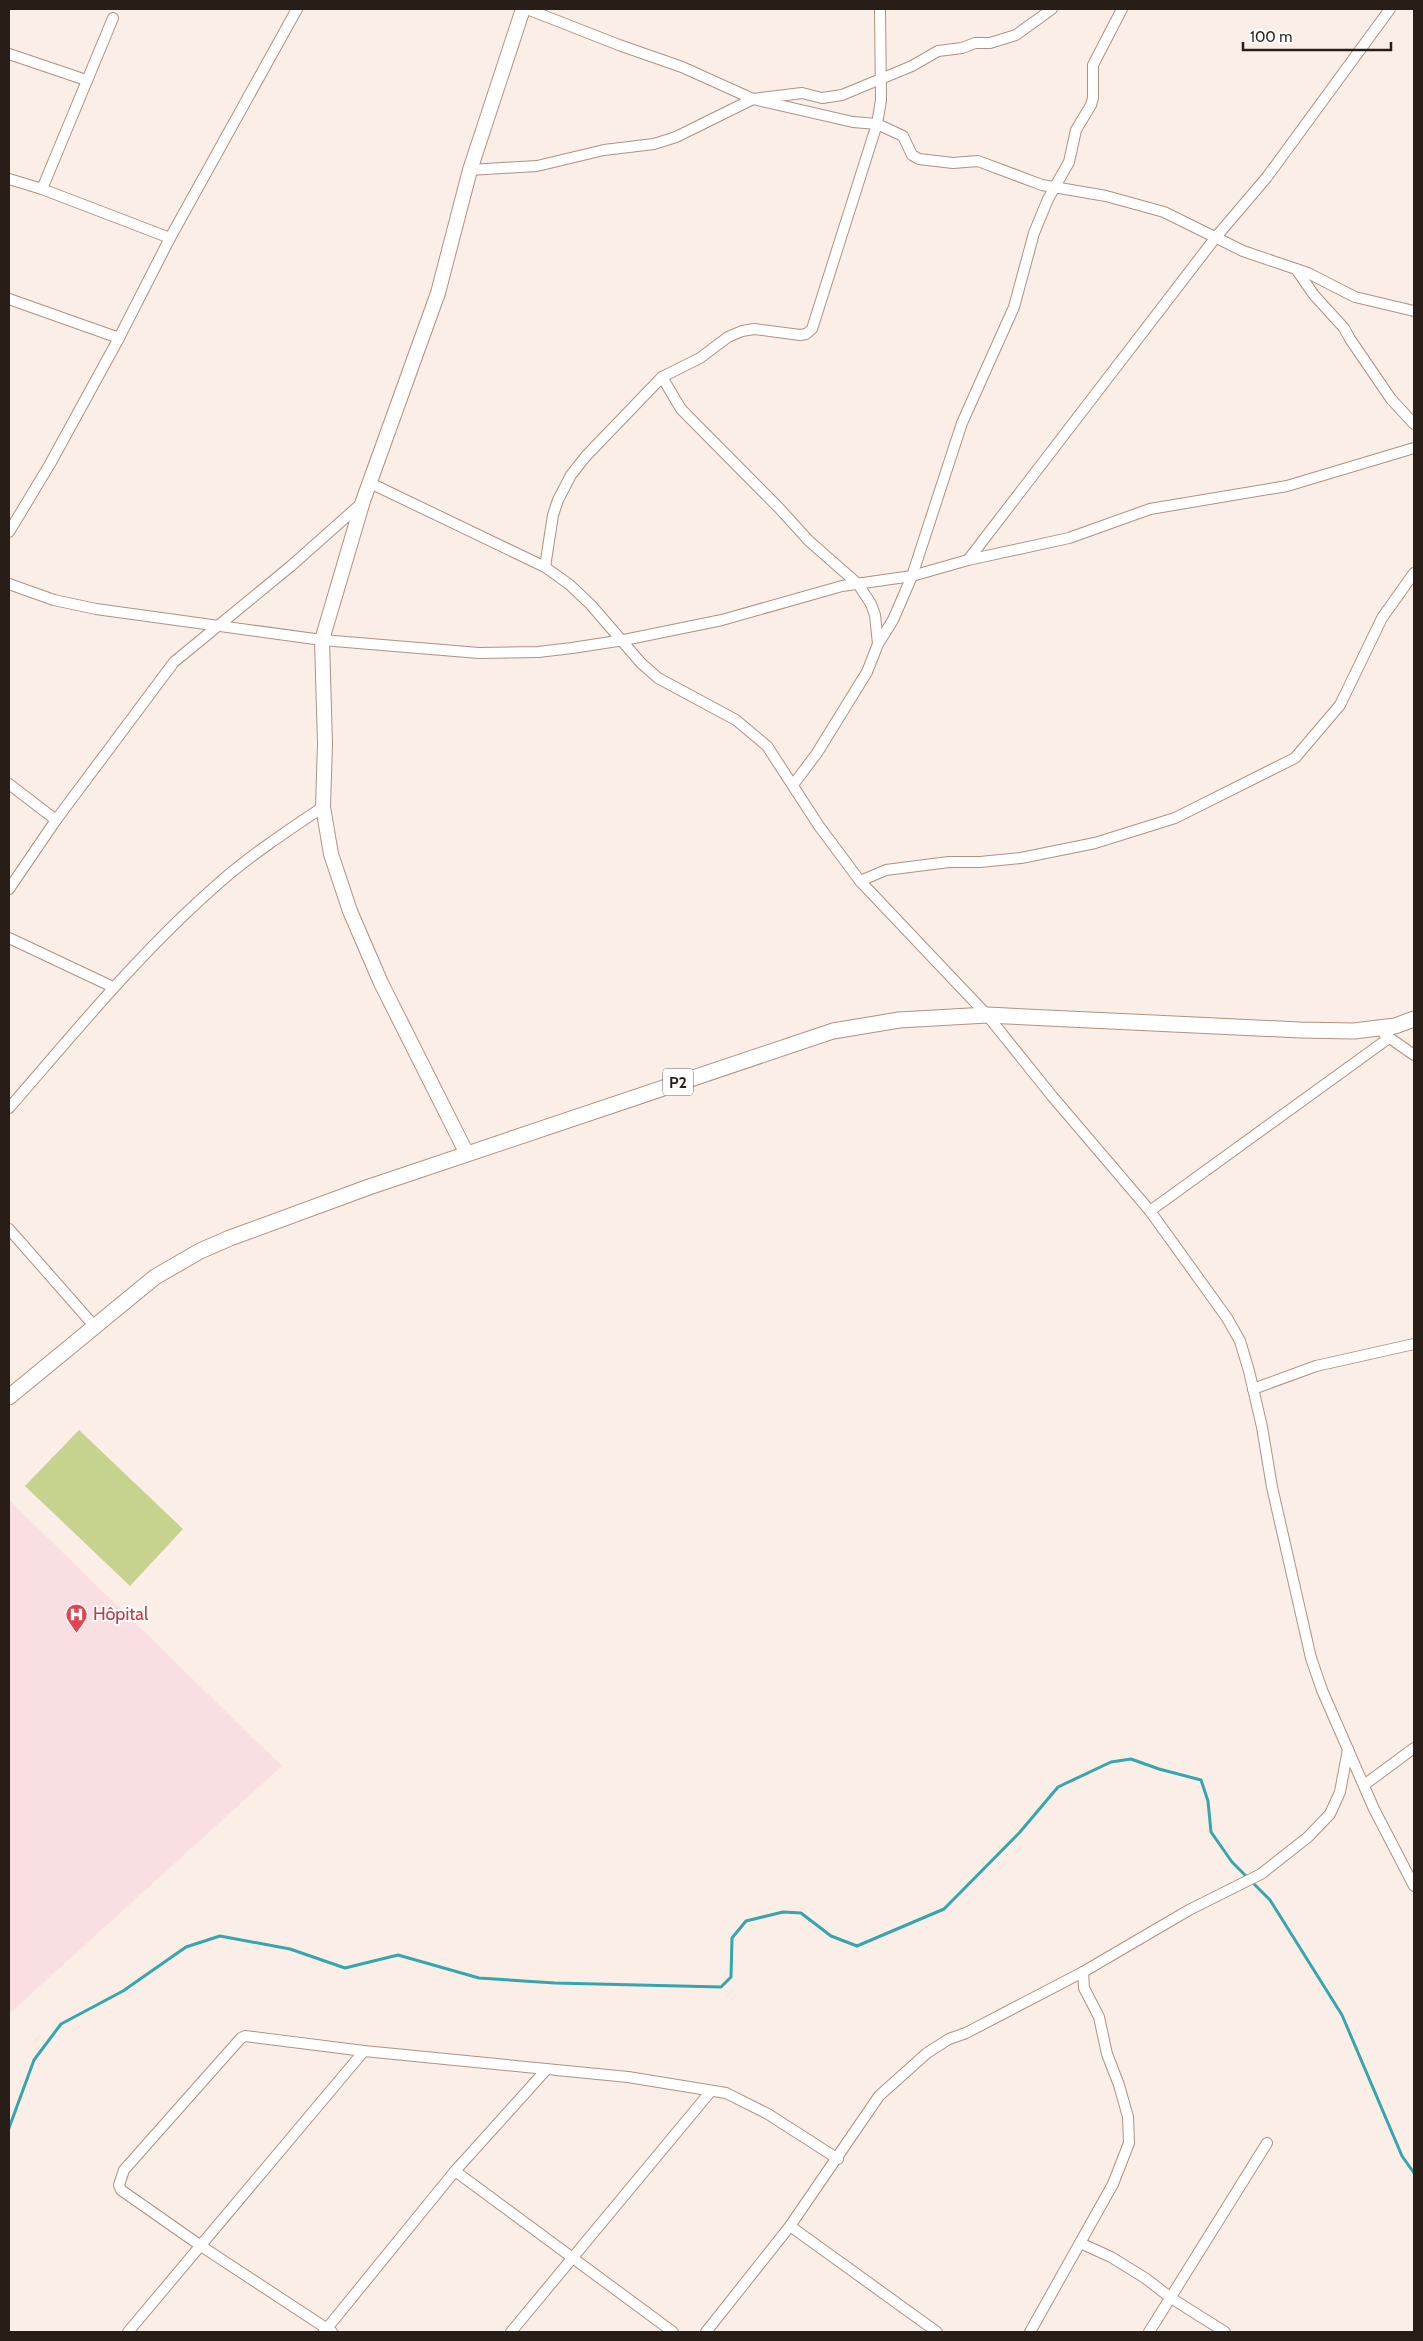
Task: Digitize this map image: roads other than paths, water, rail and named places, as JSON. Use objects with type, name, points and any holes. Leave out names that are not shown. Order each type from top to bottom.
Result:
[{"type":"main road","points":[[467,1154],[381,983],[350,911],[332,854],[323,807],[325,744],[322,640],[363,502],[438,293],[470,170],[525,9]]},
{"type":"main road","name":"P2","points":[[9,1397],[96,1328],[155,1277],[200,1251],[239,1234],[467,1154],[833,1031],[899,1020],[987,1015],[1354,1031],[1395,1026],[1414,1019]]},
{"type":"street","points":[[9,532],[50,464],[119,338],[170,238],[297,9]]},
{"type":"street","points":[[525,9],[619,45],[682,66],[753,100],[853,122],[877,124],[903,136],[912,155],[919,159],[953,163],[978,161],[1028,180],[1106,196],[1164,212],[1196,230],[1216,237],[1243,251],[1308,273],[1355,298],[1414,311]]},
{"type":"street","points":[[545,567],[553,515],[558,500],[571,476],[586,456],[662,377],[700,358],[728,337],[742,332],[754,329],[806,334],[812,329],[877,124],[881,100],[880,9]]},
{"type":"street","points":[[470,170],[537,166],[604,150],[654,144],[676,138],[753,100],[802,93],[822,98],[833,97],[912,66],[938,51],[962,48],[975,43],[990,43],[1016,35],[1052,9]]},
{"type":"street","points":[[793,785],[826,739],[867,672],[878,644],[890,626],[912,576],[962,423],[1014,307],[1031,239],[1069,162],[1076,130],[1093,98],[1093,65],[1108,40],[1122,9]]},
{"type":"street","points":[[968,560],[1216,237],[1267,177],[1390,9]]},
{"type":"street","points":[[42,188],[113,18]]},
{"type":"street","points":[[9,54],[86,80]]},
{"type":"street","points":[[9,179],[42,188],[170,238]]},
{"type":"street","points":[[1296,270],[1314,295],[1344,328],[1391,399],[1414,424]]},
{"type":"street","points":[[9,299],[119,338]]},
{"type":"street","points":[[662,377],[681,409],[779,508],[809,542],[858,584],[871,604],[878,644]]},
{"type":"street","points":[[9,584],[54,600],[96,609],[322,640],[479,653],[538,652],[624,640],[722,620],[842,586],[912,576],[968,560],[1069,538],[1150,509],[1287,486],[1414,448]]},
{"type":"street","points":[[370,483],[545,567],[570,585],[658,678],[736,720],[756,735],[767,746],[819,826],[860,881],[987,1015],[1052,1096],[1150,1210],[1227,1318],[1240,1341],[1253,1389],[1304,1633],[1322,1690],[1364,1785],[1414,1886]]},
{"type":"street","points":[[9,889],[56,820],[174,662],[220,626],[363,502]]},
{"type":"street","points":[[860,881],[886,870],[939,863],[1021,858],[1095,843],[1175,818],[1295,758],[1340,705],[1382,618],[1414,573]]},
{"type":"street","points":[[9,784],[56,820]]},
{"type":"street","points":[[9,1108],[113,986],[219,883],[276,839],[323,807]]},
{"type":"street","points":[[9,938],[113,986]]},
{"type":"street","points":[[1375,1028],[1414,1054]]},
{"type":"street","points":[[1150,1210],[1389,1038]]},
{"type":"street","points":[[9,1229],[96,1328]]},
{"type":"street","points":[[1253,1389],[1316,1366],[1414,1344]]},
{"type":"street","points":[[1364,1785],[1414,1748]]},
{"type":"street","points":[[706,2332],[790,2226],[838,2159],[864,2115],[879,2096],[927,2053],[949,2039],[966,2033],[1084,1972],[1147,1933],[1261,1874],[1308,1837],[1330,1814],[1340,1792],[1348,1749]]},
{"type":"street","points":[[1030,2332],[1121,2166],[1130,2143],[1130,2133],[1119,2085],[1106,2054],[1102,2027],[1084,1988],[1084,1972]]},
{"type":"street","points":[[546,2070],[455,2171],[327,2331],[121,2190],[119,2180],[124,2170],[241,2038],[249,2037],[364,2051],[628,2077],[711,2091],[734,2096],[768,2114],[838,2159]]},
{"type":"street","points":[[128,2332],[364,2051]]},
{"type":"street","points":[[511,2332],[711,2091]]},
{"type":"street","points":[[1149,2332],[1267,2143]]},
{"type":"street","points":[[455,2171],[673,2332]]},
{"type":"street","points":[[790,2226],[937,2332]]},
{"type":"street","points":[[1080,2242],[1111,2257],[1145,2278],[1171,2298],[1225,2332]]},
{"type":"waterway","points":[[9,2128],[34,2060],[61,2024],[123,1991],[186,1947],[220,1936],[290,1949],[345,1968],[398,1955],[479,1978],[555,1983],[721,1987],[731,1977],[732,1938],[746,1921],[783,1912],[801,1913],[831,1936],[857,1946],[944,1909],[1020,1832],[1058,1787],[1111,1762],[1131,1759],[1159,1769],[1201,1780],[1208,1801],[1211,1832],[1232,1862],[1270,1900],[1342,2015],[1402,2156],[1414,2173]]},
{"type":"place","name":"Hôpital","points":[[77,1633]]}]
